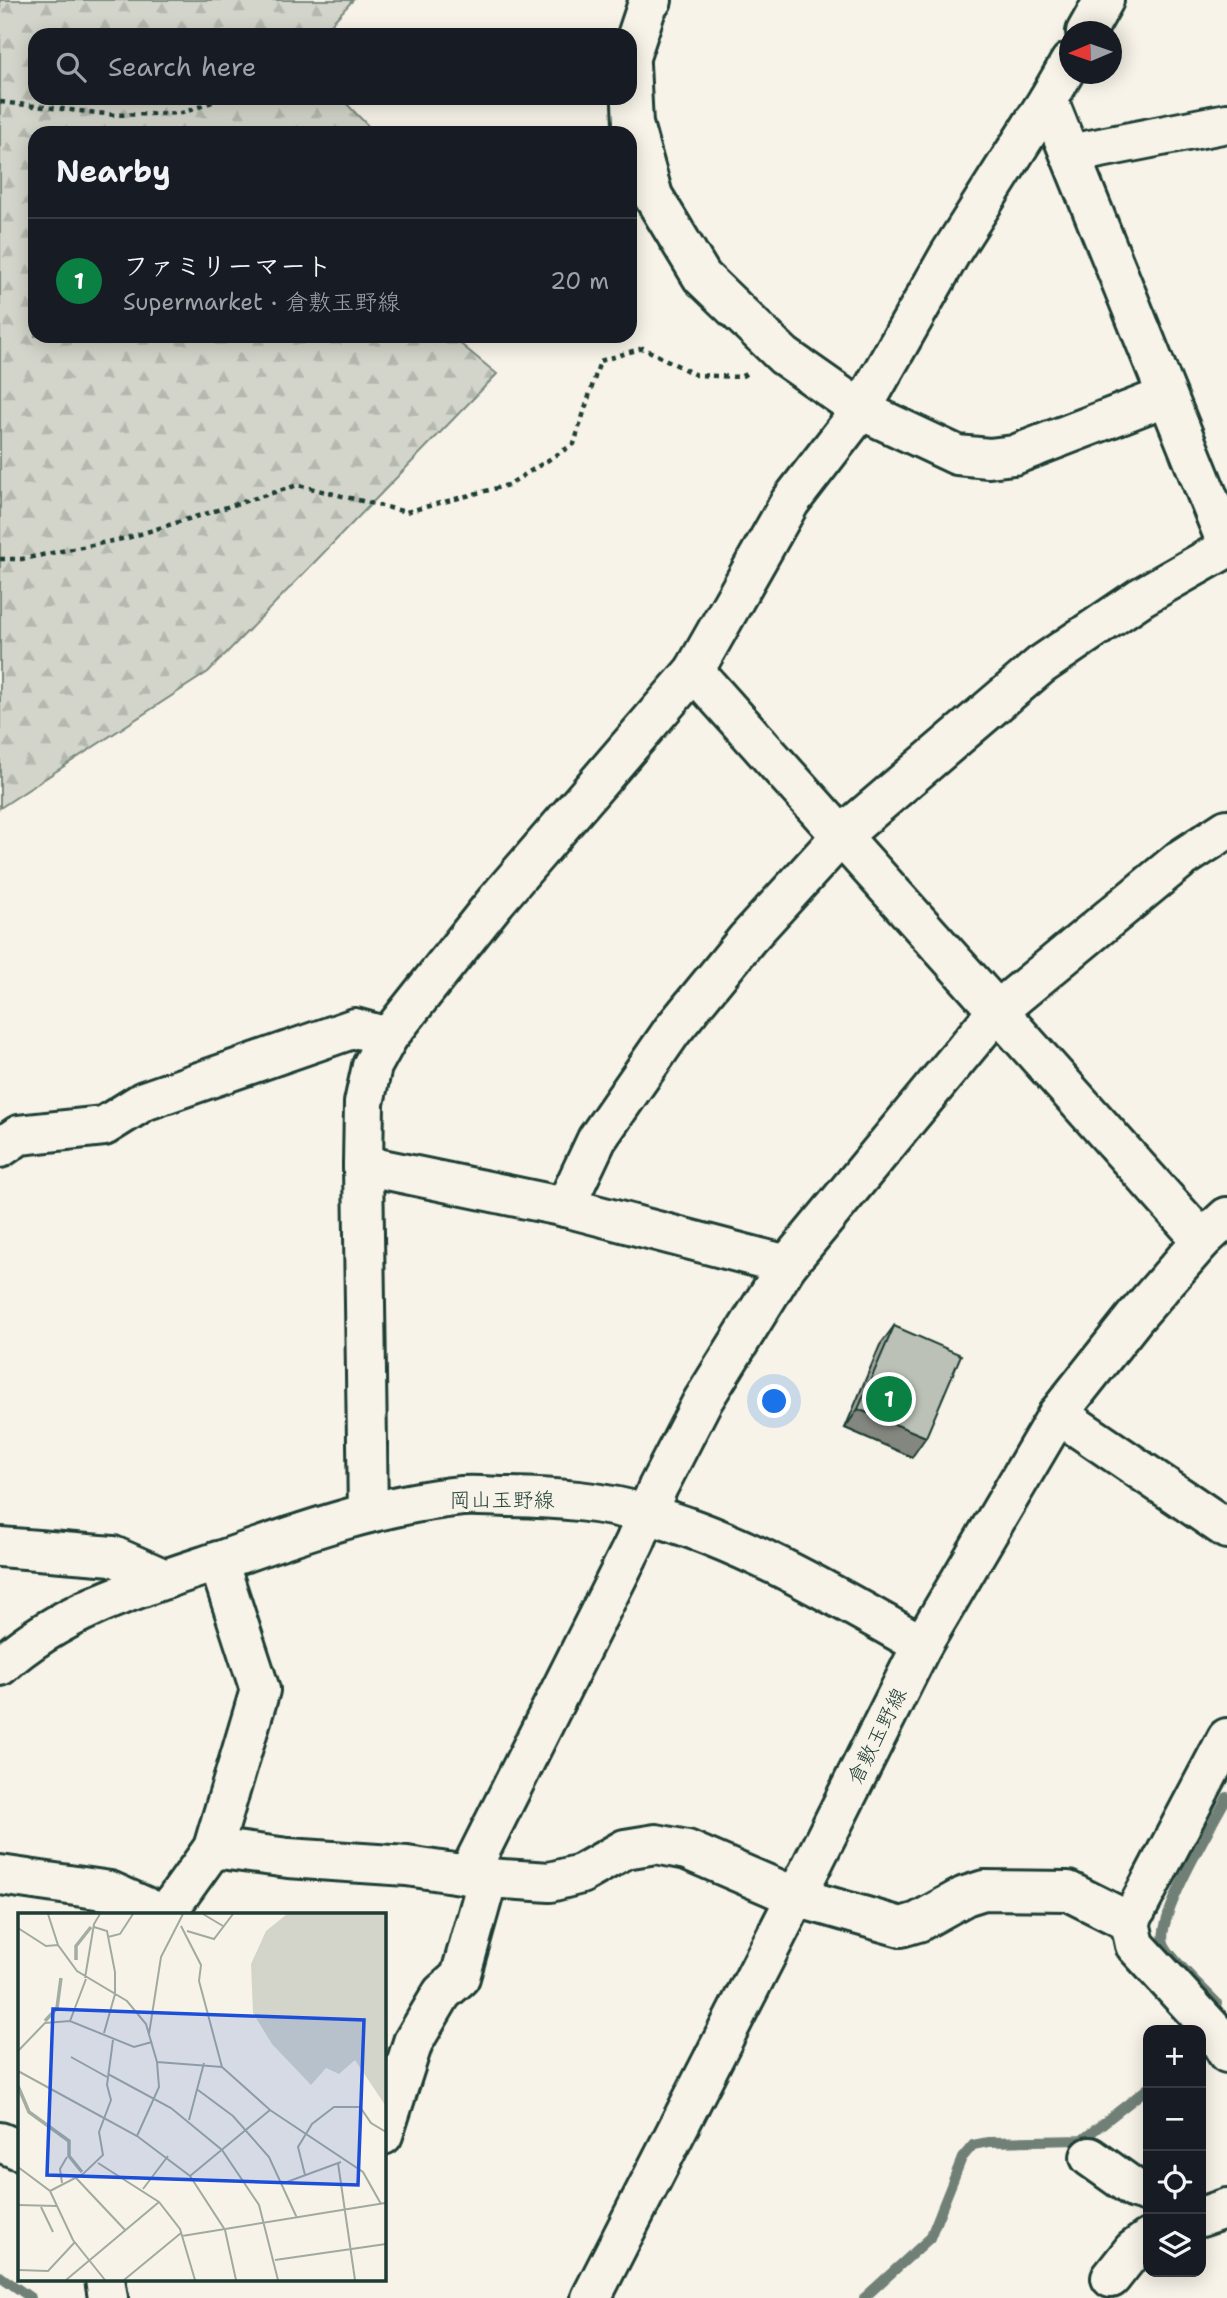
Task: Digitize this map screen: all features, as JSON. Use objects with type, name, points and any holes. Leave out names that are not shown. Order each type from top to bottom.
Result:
[{"type":"street","points":[[637,36],[647,6],[652,0]]},
{"type":"street","points":[[1092,21],[1104,0]]},
{"type":"street","points":[[368,1513],[363,1165],[364,1103],[372,1066],[388,1037],[496,901],[694,671],[790,502],[861,410],[950,254],[1059,80]]},
{"type":"street","points":[[565,1207],[597,1139],[671,1031],[747,939],[841,836],[1041,665],[1141,597],[1227,546],[1048,100]]},
{"type":"street","points":[[632,105],[634,126]]},
{"type":"street","points":[[1070,154],[1227,123]]},
{"type":"street","points":[[637,138],[653,195],[702,277],[784,356],[861,410],[957,455],[989,458],[1014,454],[1167,396]]},
{"type":"street","points":[[694,671],[997,1011],[1215,1228]]},
{"type":"street","points":[[385,2129],[413,2042],[442,1993],[460,1977],[478,1877],[646,1514],[702,1402],[787,1265],[997,1011],[1181,859],[1227,829]]},
{"type":"street","points":[[0,1148],[19,1135],[104,1126],[144,1101],[355,1028],[388,1037]]},
{"type":"street","points":[[363,1165],[565,1207],[787,1265]]},
{"type":"street","name":"倉敷玉野線","points":[[591,2298],[922,1645],[1058,1414],[1135,1317],[1215,1228]]},
{"type":"street","points":[[1058,1414],[1227,1529]]},
{"type":"street","name":"岡山玉野線","points":[[0,1666],[19,1649],[89,1607],[165,1579],[368,1513],[463,1496],[550,1498],[604,1504],[646,1514],[723,1540],[864,1612],[922,1645]]},
{"type":"street","points":[[0,1548],[113,1556],[165,1579]]},
{"type":"street","points":[[166,1913],[213,1848],[260,1690],[218,1561]]},
{"type":"street","points":[[1227,1738],[1130,1922],[1135,1945],[1214,2031],[1227,2053]]},
{"type":"street","points":[[213,1848],[288,1858],[407,1866],[478,1877],[550,1882],[581,1874],[625,1849],[656,1844],[687,1850],[796,1897],[901,1927],[918,1922],[965,1896],[984,1890],[1068,1891],[1130,1922]]},
{"type":"street","points":[[0,1875],[110,1891],[160,1913]]},
{"type":"street","points":[[0,2142],[18,2150]]},
{"type":"street","points":[[1090,2157],[1135,2189],[1143,2191]]},
{"type":"street","points":[[1206,2206],[1227,2207]]},
{"type":"street","points":[[1206,2215],[1227,2207]]},
{"type":"street","points":[[1111,2278],[1133,2250],[1143,2243]]},
{"type":"street","points":[[105,2280],[107,2298]]},
{"type":"path","points":[[0,102],[115,115],[182,113],[204,105]]},
{"type":"path","points":[[0,559],[22,559],[127,538],[298,485],[406,512],[508,485],[574,444],[600,361],[643,348],[696,375],[740,377],[784,356]]},
{"type":"green space","points":[[0,0],[353,0],[327,28],[28,28],[28,105],[348,105],[368,126],[28,126],[28,343],[459,343],[497,374],[208,672],[0,808]]},
{"type":"building","points":[[894,1326],[961,1355],[926,1437],[858,1409]]},
{"type":"waterway","points":[[1217,2003],[1167,1949],[1164,1931],[1177,1893],[1227,1797]]},
{"type":"waterway","points":[[864,2298],[930,2238],[962,2158],[973,2145],[988,2142],[1082,2140],[1143,2092]]},
{"type":"waterway","points":[[0,2276],[31,2298]]},
{"type":"place","name":"ファミリーマート","points":[[889,1399]]}]
